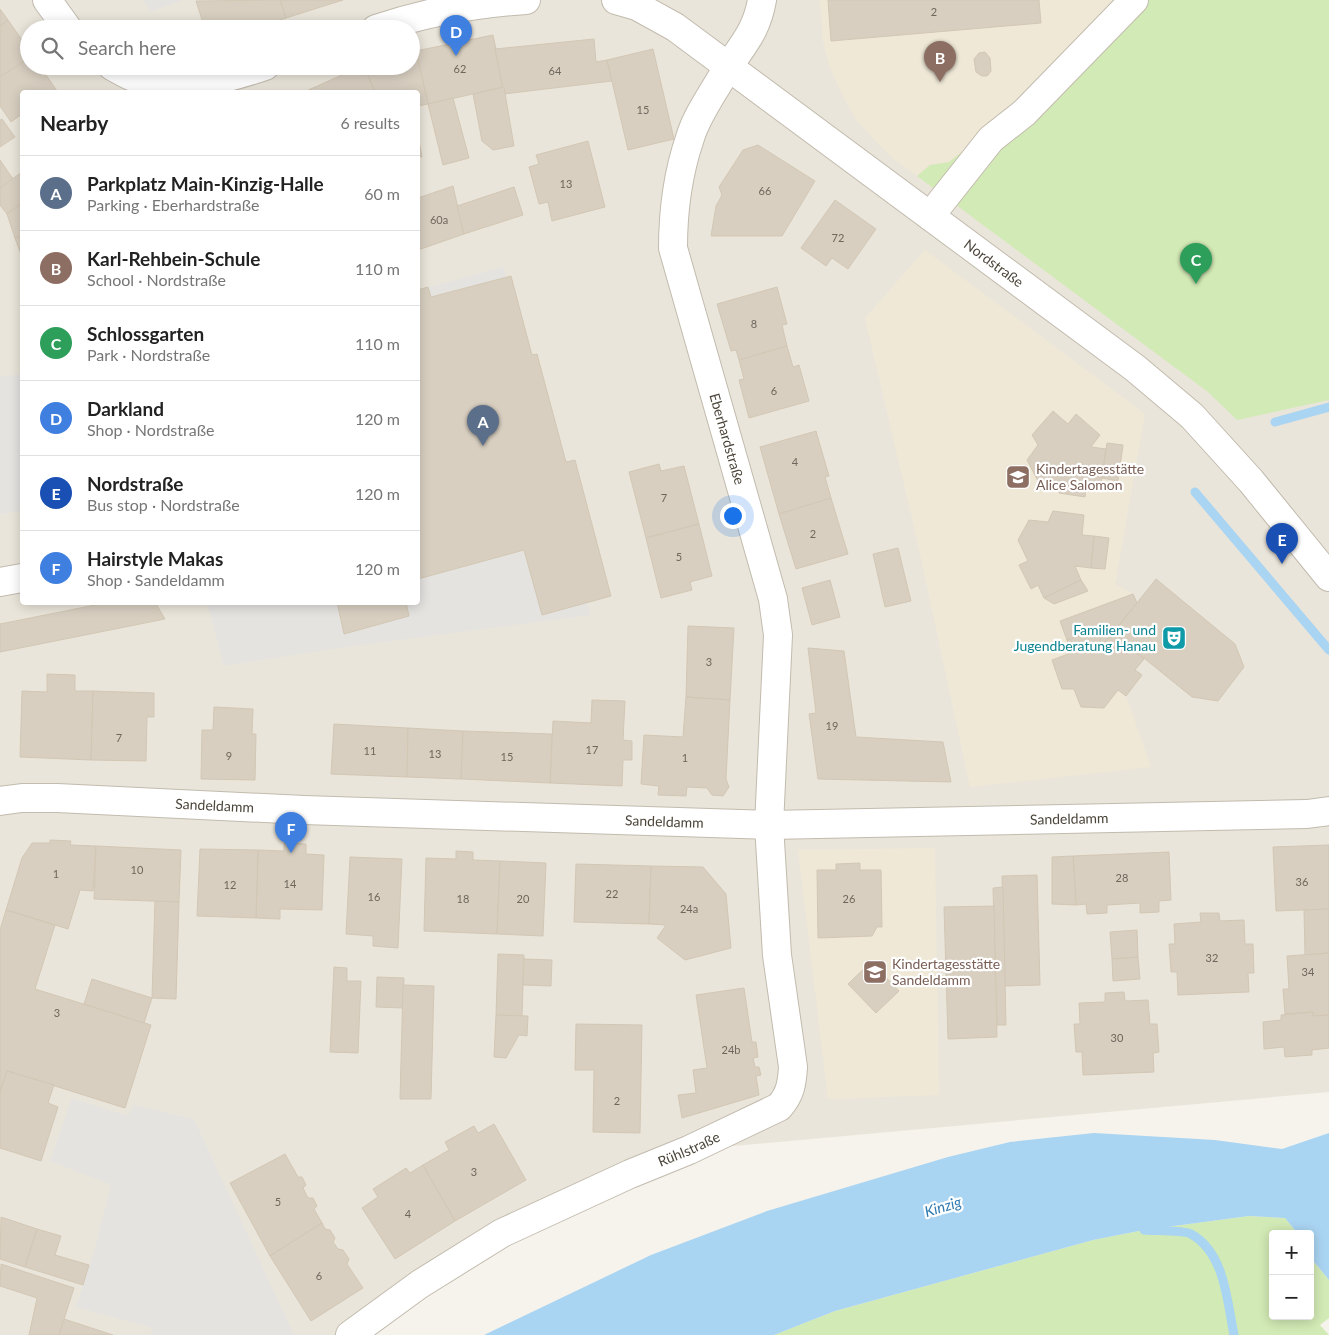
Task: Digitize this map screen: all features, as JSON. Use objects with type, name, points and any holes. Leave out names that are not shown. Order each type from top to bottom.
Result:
[{"type":"street","points":[[48,0],[62,20]]},
{"type":"street","points":[[397,20],[427,7],[526,0]]},
{"type":"street","name":"Nordstraße","points":[[616,0],[637,6],[669,24],[1135,368],[1192,416],[1251,481],[1329,578]]},
{"type":"street","name":"Eberhardstraße","points":[[762,0],[760,16],[752,34],[728,66],[690,137],[674,208],[673,248],[773,599],[778,634],[769,824]]},
{"type":"street","points":[[930,216],[991,139],[1024,113],[1134,0]]},
{"type":"street","points":[[130,75],[158,84],[180,86],[238,75]]},
{"type":"street","points":[[0,582],[20,578]]},
{"type":"street","name":"Sandeldamm","points":[[0,801],[22,798],[57,798],[324,810],[769,824],[1307,814],[1329,811]]},
{"type":"street","name":"Rühlstraße","points":[[350,1335],[420,1284],[502,1233],[630,1174],[698,1146],[779,1107],[787,1098],[792,1085],[793,1067],[777,955],[769,824]]},
{"type":"shaded area","points":[[0,0],[1329,0],[1329,1092],[689,1150],[630,1174],[350,1335],[0,1335]]},
{"type":"shaded area","points":[[143,0],[183,0],[151,12]]},
{"type":"shaded area","points":[[820,0],[1122,0],[1017,109],[949,162],[930,165],[917,176],[894,159],[857,121],[843,96],[830,68],[823,41]]},
{"type":"shaded area","name":"Kindertagesstätte Alice Salomon","points":[[925,250],[1145,414],[1115,584],[1133,594],[1137,603],[1113,633],[1144,659],[1135,670],[1142,675],[1126,696],[1151,767],[970,787],[917,540],[865,318]]},
{"type":"shaded area","points":[[504,267],[591,615],[346,647],[224,666],[208,605],[420,605],[420,289]]},
{"type":"shaded area","points":[[20,374],[20,511],[0,514],[0,377]]},
{"type":"shaded area","name":"Kindertagesstätte Sandeldamm","points":[[935,848],[939,1095],[828,1099],[798,850]]},
{"type":"shaded area","points":[[72,1098],[128,1116],[133,1105],[194,1119],[294,1335],[151,1335],[153,1328],[76,1307],[94,1251],[111,1185],[50,1161]]},
{"type":"green space","points":[[1122,0],[1329,0],[1329,400],[1237,420],[1208,392],[917,176],[930,165],[949,162],[1017,109]]},
{"type":"green space","points":[[1249,1216],[1285,1218],[1295,1230],[1269,1230],[1269,1320],[1314,1320],[1314,1262],[1329,1280],[1329,1318],[1320,1325],[1329,1335],[774,1335],[835,1311],[1093,1240],[1144,1230]]},
{"type":"water","name":"Kinzig","points":[[1094,1133],[1215,1140],[1282,1149],[1329,1133],[1329,1280],[1314,1262],[1314,1230],[1295,1230],[1285,1218],[1249,1216],[1144,1230],[1093,1240],[835,1311],[774,1335],[484,1335],[651,1255],[767,1211],[948,1157],[1010,1142]]},
{"type":"building","points":[[280,0],[343,0],[286,18]]},
{"type":"building","points":[[280,0],[286,18],[280,20],[202,20],[196,1]]},
{"type":"building","points":[[828,0],[1039,0],[1041,23],[831,41]]},
{"type":"building","points":[[0,9],[8,20],[0,26]]},
{"type":"building","points":[[8,20],[20,37],[20,64],[0,77],[0,26]]},
{"type":"building","points":[[493,35],[504,87],[428,104],[420,69],[420,50]]},
{"type":"building","points":[[594,39],[596,62],[607,60],[612,81],[504,94],[495,49]]},
{"type":"building","points":[[653,49],[674,139],[628,150],[607,60]]},
{"type":"building","points":[[985,52],[990,58],[991,71],[987,76],[982,76],[976,72],[974,59],[979,53]]},
{"type":"building","points":[[20,64],[20,75],[46,75],[56,90],[20,90],[20,115],[11,122],[0,106],[0,77]]},
{"type":"building","points":[[420,69],[428,104],[420,106],[420,90],[374,90],[368,75],[420,75]]},
{"type":"building","points":[[342,75],[368,75],[374,90],[308,90]]},
{"type":"building","points":[[504,87],[514,146],[493,150],[482,141],[473,94]]},
{"type":"building","points":[[453,98],[469,158],[443,165],[428,104]]},
{"type":"building","points":[[2,119],[15,137],[0,147],[0,120]]},
{"type":"building","points":[[588,141],[605,207],[552,221],[548,202],[539,204],[529,167],[539,164],[536,155]]},
{"type":"building","points":[[758,145],[815,181],[782,236],[711,236],[716,206],[722,195],[719,187],[743,150]]},
{"type":"building","points":[[0,160],[13,179],[0,188]]},
{"type":"building","points":[[20,173],[20,204],[7,214],[0,205],[0,188]]},
{"type":"building","points":[[453,186],[464,234],[420,249],[420,197]]},
{"type":"building","points":[[514,187],[523,215],[464,234],[457,206]]},
{"type":"building","points":[[835,200],[876,229],[848,269],[832,258],[826,266],[801,248]]},
{"type":"building","points":[[20,204],[20,236],[15,238],[7,214]]},
{"type":"building","points":[[20,236],[20,252],[15,238]]},
{"type":"building","points":[[511,276],[532,355],[537,354],[566,462],[575,460],[611,596],[542,615],[524,550],[420,578],[420,289],[428,287],[431,297]]},
{"type":"building","points":[[777,287],[787,324],[782,325],[787,346],[739,360],[736,350],[731,351],[717,304]]},
{"type":"building","points":[[787,346],[793,367],[799,365],[809,401],[749,418],[739,380],[744,379],[739,360]]},
{"type":"building","points":[[1053,411],[1068,424],[1076,414],[1100,435],[1091,447],[1106,449],[1100,490],[1086,488],[1085,497],[1059,493],[1060,484],[1038,481],[1027,460],[1038,445],[1032,435]]},
{"type":"building","points":[[816,431],[829,476],[825,477],[831,498],[779,514],[760,447]]},
{"type":"building","points":[[1107,443],[1123,445],[1118,481],[1102,478]]},
{"type":"building","points":[[659,464],[661,471],[684,466],[699,524],[646,538],[629,472]]},
{"type":"building","points":[[831,498],[848,554],[796,569],[779,514]]},
{"type":"building","points":[[1053,511],[1084,515],[1082,535],[1094,536],[1091,568],[1075,566],[1081,580],[1044,598],[1038,585],[1031,589],[1019,565],[1028,561],[1018,540],[1029,520],[1048,522]]},
{"type":"building","points":[[699,524],[712,576],[690,582],[692,590],[661,598],[646,538]]},
{"type":"building","points":[[1094,536],[1109,538],[1105,569],[1091,568]]},
{"type":"building","points":[[898,548],[911,601],[885,607],[873,554]]},
{"type":"building","name":"Familien- und Jugendberatung Hanau","points":[[1156,579],[1235,644],[1244,667],[1218,701],[1192,697],[1113,633]]},
{"type":"building","points":[[830,580],[840,617],[812,625],[802,588]]},
{"type":"building","points":[[1081,580],[1088,591],[1054,604],[1044,598]]},
{"type":"building","points":[[1133,594],[1137,603],[1102,645],[1097,630],[1067,640],[1060,621]]},
{"type":"building","points":[[95,605],[157,605],[165,619],[0,652],[0,624]]},
{"type":"building","points":[[338,605],[407,605],[409,616],[344,634]]},
{"type":"building","points":[[688,626],[734,628],[730,700],[686,697]]},
{"type":"building","points":[[1097,630],[1102,645],[1113,633],[1144,659],[1135,670],[1142,675],[1126,696],[1118,690],[1104,708],[1081,707],[1074,689],[1062,689],[1052,660],[1071,653],[1067,640]]},
{"type":"building","points":[[808,648],[844,651],[856,737],[943,742],[951,782],[818,779],[809,714],[816,713]]},
{"type":"building","points":[[47,674],[75,675],[75,691],[93,691],[91,760],[20,757],[22,691],[47,692]]},
{"type":"building","points":[[93,691],[154,693],[154,717],[147,717],[146,761],[91,760]]},
{"type":"building","points":[[686,697],[730,700],[726,779],[729,787],[723,796],[712,795],[707,788],[687,787],[686,796],[658,795],[659,786],[641,784],[644,735],[683,737]]},
{"type":"building","points":[[592,700],[625,701],[623,740],[632,741],[632,760],[623,760],[622,786],[550,783],[553,721],[591,723]]},
{"type":"building","points":[[214,707],[253,709],[252,734],[256,734],[255,780],[201,779],[202,730],[213,730]]},
{"type":"building","points":[[334,724],[408,728],[407,777],[331,774]]},
{"type":"building","points":[[408,728],[463,731],[461,779],[407,777]]},
{"type":"building","points":[[463,731],[552,734],[550,783],[461,779]]},
{"type":"building","points":[[50,840],[71,841],[70,845],[96,846],[93,891],[80,890],[68,929],[6,910],[22,858],[32,843],[50,843]]},
{"type":"building","points":[[284,843],[306,844],[306,854],[324,855],[322,910],[280,909],[280,919],[256,918],[258,850],[284,851]]},
{"type":"building","points":[[1329,845],[1329,909],[1276,911],[1273,847]]},
{"type":"building","points":[[96,846],[181,850],[179,902],[94,899]]},
{"type":"building","points":[[200,849],[258,850],[256,918],[197,916]]},
{"type":"building","points":[[456,851],[473,852],[473,860],[500,861],[497,934],[424,931],[426,858],[456,859]]},
{"type":"building","points":[[1169,852],[1171,900],[1159,901],[1159,912],[1140,913],[1140,903],[1107,905],[1107,913],[1087,914],[1086,904],[1076,905],[1073,856]]},
{"type":"building","points":[[1073,856],[1076,905],[1052,904],[1052,857]]},
{"type":"building","points":[[350,857],[402,859],[398,948],[373,946],[373,936],[346,934]]},
{"type":"building","points":[[500,861],[546,863],[543,936],[497,934]]},
{"type":"building","points":[[860,863],[860,870],[881,870],[882,927],[877,927],[872,936],[818,938],[817,870],[836,870],[836,864]]},
{"type":"building","points":[[576,864],[651,866],[649,924],[574,922]]},
{"type":"building","points":[[651,866],[703,867],[726,894],[731,948],[685,960],[657,938],[666,925],[649,924]]},
{"type":"building","points":[[1037,875],[1040,985],[1005,986],[1002,876]]},
{"type":"building","points":[[1003,887],[1006,1025],[997,1025],[993,888]]},
{"type":"building","points":[[155,901],[179,902],[176,999],[152,998]]},
{"type":"building","points":[[994,906],[997,1037],[948,1039],[944,907]]},
{"type":"building","points":[[1329,909],[1329,953],[1305,955],[1304,910]]},
{"type":"building","points":[[6,910],[55,925],[35,989],[151,1025],[125,1108],[7,1071],[0,1092],[0,930]]},
{"type":"building","points":[[1200,913],[1219,913],[1220,921],[1244,920],[1245,944],[1253,944],[1254,973],[1248,973],[1249,992],[1178,995],[1177,972],[1171,972],[1169,944],[1175,944],[1174,924],[1201,922]]},
{"type":"building","points":[[1137,930],[1138,957],[1112,959],[1110,932]]},
{"type":"building","points":[[1329,953],[1329,1015],[1313,1016],[1313,1012],[1285,1014],[1283,989],[1289,989],[1287,956]]},
{"type":"building","points":[[498,954],[524,955],[522,1016],[496,1015]]},
{"type":"building","points":[[1138,957],[1140,979],[1113,981],[1112,959]]},
{"type":"building","points":[[524,959],[552,960],[551,986],[523,985]]},
{"type":"building","points":[[871,962],[899,991],[876,1013],[848,984]]},
{"type":"building","points":[[334,967],[347,968],[347,981],[361,981],[358,1053],[330,1052]]},
{"type":"building","points":[[377,977],[404,978],[403,1008],[376,1007]]},
{"type":"building","points":[[92,979],[152,998],[144,1023],[84,1004]]},
{"type":"building","points":[[403,985],[434,986],[431,1099],[400,1099]]},
{"type":"building","points":[[744,988],[752,1042],[756,1042],[758,1057],[753,1058],[755,1067],[759,1067],[761,1075],[756,1076],[759,1095],[682,1118],[678,1095],[696,1093],[693,1070],[707,1068],[696,995]]},
{"type":"building","points":[[1124,992],[1125,1001],[1148,1000],[1150,1024],[1157,1024],[1159,1052],[1153,1053],[1154,1072],[1083,1075],[1082,1052],[1076,1052],[1074,1024],[1080,1024],[1079,1003],[1105,1002],[1105,993]]},
{"type":"building","points":[[1313,1012],[1313,1016],[1329,1015],[1329,1048],[1312,1050],[1312,1055],[1285,1057],[1284,1047],[1264,1049],[1263,1022],[1281,1020],[1281,1015]]},
{"type":"building","points":[[496,1015],[528,1016],[527,1036],[519,1035],[506,1058],[494,1057]]},
{"type":"building","points":[[576,1024],[642,1025],[640,1133],[593,1132],[594,1070],[575,1070]]},
{"type":"building","points":[[7,1071],[54,1085],[48,1103],[58,1107],[41,1161],[0,1148],[0,1092]]},
{"type":"building","points":[[494,1124],[526,1180],[455,1221],[423,1165],[449,1150],[445,1142],[474,1126],[478,1133]]},
{"type":"building","points":[[285,1154],[298,1177],[302,1177],[306,1185],[303,1188],[308,1198],[313,1198],[317,1206],[314,1209],[322,1223],[270,1256],[230,1183]]},
{"type":"building","points":[[423,1165],[455,1221],[395,1259],[362,1208],[378,1197],[373,1189],[406,1168],[410,1173]]},
{"type":"building","points":[[1,1217],[37,1229],[25,1267],[0,1259]]},
{"type":"building","points":[[322,1223],[325,1229],[330,1230],[335,1238],[333,1242],[338,1249],[343,1250],[349,1259],[347,1264],[363,1288],[311,1321],[270,1256]]},
{"type":"building","points":[[37,1229],[61,1236],[55,1255],[89,1265],[83,1285],[25,1267]]},
{"type":"building","points":[[1,1264],[74,1288],[59,1335],[29,1335],[37,1298],[0,1286]]},
{"type":"building","points":[[64,1319],[113,1335],[59,1335]]},
{"type":"waterway","points":[[1275,422],[1329,407]]},
{"type":"waterway","points":[[1195,492],[1329,650]]},
{"type":"waterway","points":[[1144,1230],[1187,1233],[1202,1242],[1218,1265],[1223,1279],[1234,1335]]},
{"type":"place","name":"Darkland","points":[[456,56]]},
{"type":"place","name":"Karl-Rehbein-Schule","points":[[940,82]]},
{"type":"place","name":"Schlossgarten","points":[[1196,284]]},
{"type":"place","name":"Parkplatz Main-Kinzig-Halle","points":[[483,446]]},
{"type":"place","name":"Kindertagesstätte Alice Salomon","points":[[1018,477]]},
{"type":"place","name":"Nordstraße","points":[[1282,564]]},
{"type":"place","name":"Familien- und Jugendberatung Hanau","points":[[1174,638]]},
{"type":"place","name":"Hairstyle Makas","points":[[291,853]]},
{"type":"place","name":"Kindertagesstätte Sandeldamm","points":[[875,972]]}]
